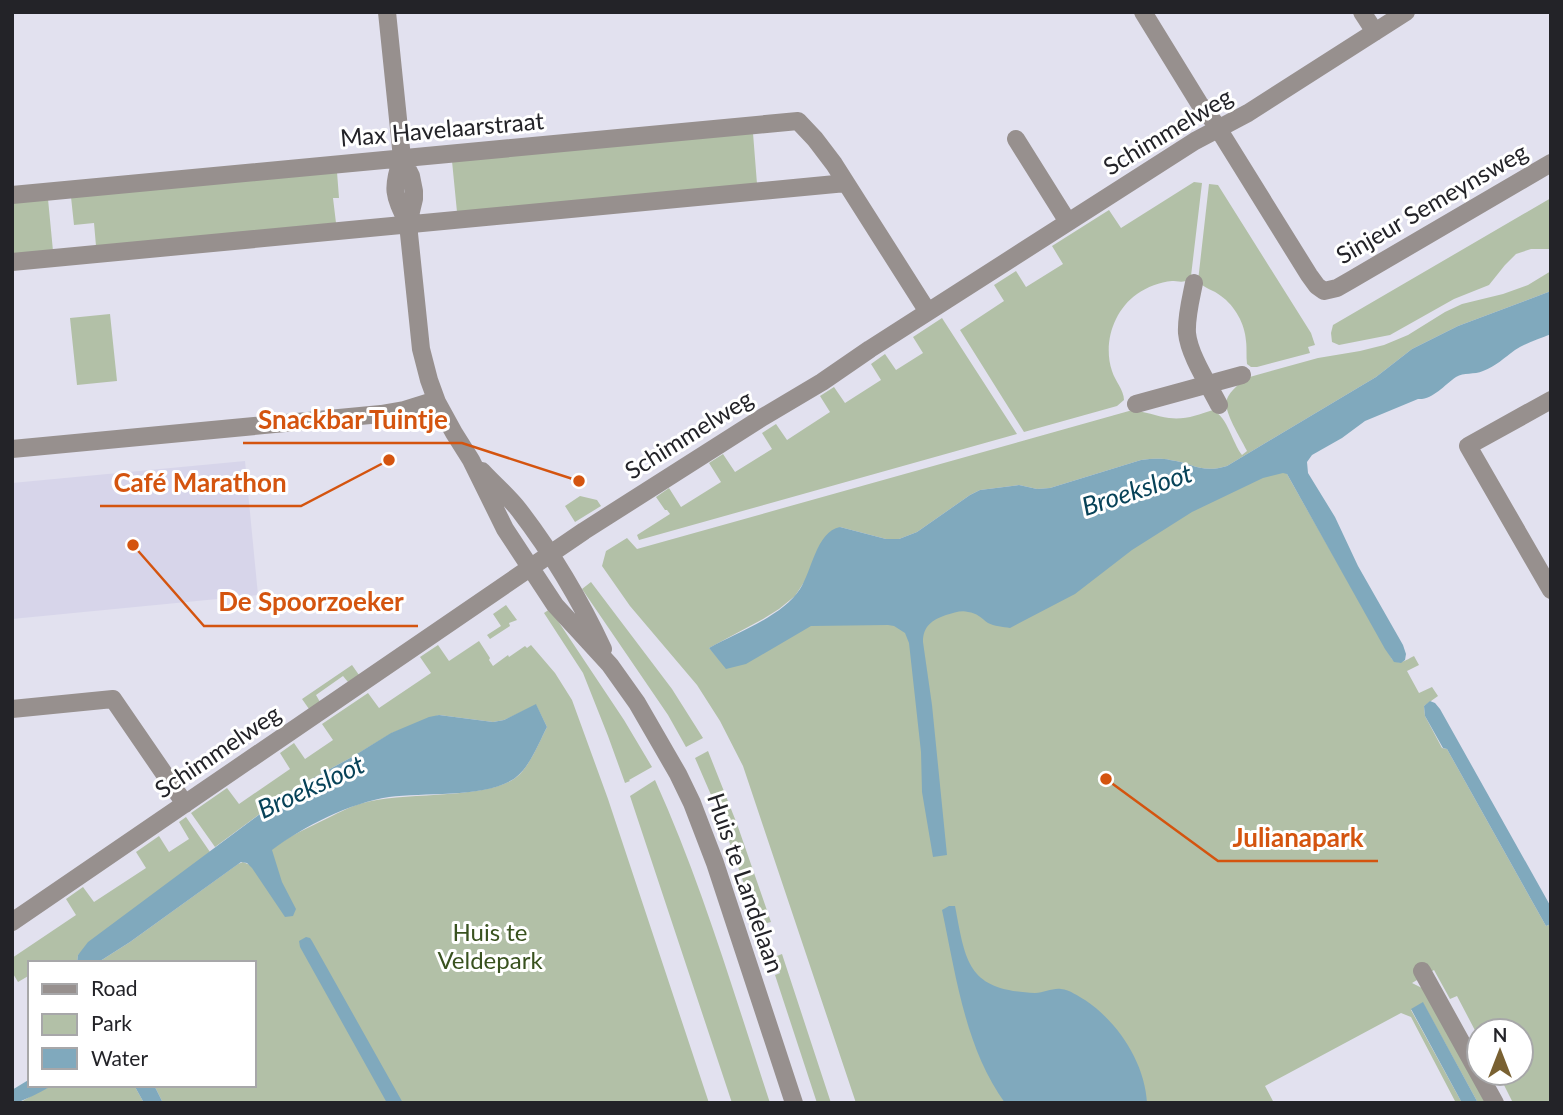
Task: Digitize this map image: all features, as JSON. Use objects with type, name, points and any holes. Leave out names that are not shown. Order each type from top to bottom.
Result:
[{"type":"street","points":[[387,12],[402,158],[411,176],[414,191],[408,224],[421,349],[427,374],[436,400],[471,460],[496,514],[555,605],[610,665]]},
{"type":"street","points":[[1143,12],[1218,129]]},
{"type":"street","points":[[1362,12],[1374,32]]},
{"type":"street","name":"Schimmelweg","points":[[12,922],[616,510],[822,382],[1195,141],[1248,113],[1406,12]]},
{"type":"street","name":"Max Havelaarstraat","points":[[12,195],[798,121],[824,150],[928,312]]},
{"type":"street","name":"Sinjeur Semeynsweg","points":[[1218,129],[1308,275],[1324,291],[1337,288],[1551,163]]},
{"type":"street","points":[[1016,138],[1068,222]]},
{"type":"street","points":[[12,262],[846,183]]},
{"type":"street","points":[[1194,282],[1187,324],[1188,338],[1219,405]]},
{"type":"street","points":[[1136,404],[1242,375]]},
{"type":"street","points":[[12,449],[380,414],[436,400]]},
{"type":"street","points":[[1551,400],[1468,446],[1551,590]]},
{"type":"street","points":[[471,460],[519,510],[550,555],[579,599],[610,665]]},
{"type":"street","name":"Huis te Landelaan","points":[[610,665],[667,753],[700,823],[794,1103]]},
{"type":"street","points":[[12,709],[113,699],[185,804]]},
{"type":"street","points":[[1422,971],[1495,1103]]},
{"type":"shaded area","points":[[245,461],[258,595],[12,619],[12,483]]},
{"type":"green space","points":[[753,133],[757,184],[457,212],[452,161]]},
{"type":"green space","points":[[337,172],[339,198],[333,198],[336,223],[96,246],[94,223],[74,225],[71,197]]},
{"type":"green space","points":[[1194,182],[1202,183],[1190,278],[1158,284],[1141,291],[1122,309],[1112,329],[1110,361],[1124,400],[1117,406],[1024,432],[960,330],[1004,301],[994,285],[1016,271],[1026,287],[1063,264],[1052,246],[1109,210],[1121,228]]},
{"type":"green space","points":[[1209,184],[1218,185],[1311,333],[1315,345],[1308,347],[1310,353],[1257,367],[1247,364],[1244,328],[1238,316],[1226,300],[1198,281]]},
{"type":"green space","points":[[1551,198],[1551,249],[1531,249],[1516,254],[1489,285],[1454,299],[1390,335],[1339,345],[1332,342],[1333,325]]},
{"type":"green space","points":[[48,199],[53,251],[12,255],[12,202]]},
{"type":"green space","points":[[1551,271],[1551,291],[1458,326],[1412,349],[1376,377],[1227,466],[1210,469],[1167,459],[1141,460],[1050,488],[1037,489],[1019,485],[980,490],[917,532],[899,539],[886,539],[840,527],[795,596],[763,619],[709,648],[718,658],[1282,452],[1287,474],[1392,659],[1400,662],[1414,656],[1419,665],[1407,671],[1419,693],[1432,687],[1438,696],[1424,706],[1425,716],[1442,748],[1447,749],[1546,926],[1551,924],[1551,1103],[1513,1103],[1505,1087],[1535,1087],[1535,1017],[1468,1017],[1457,996],[1450,999],[1434,970],[1412,983],[1422,988],[1465,1064],[1465,1079],[1423,1003],[1411,1010],[1462,1103],[1456,1103],[1411,1017],[1401,1013],[1265,1086],[1274,1103],[856,1103],[743,766],[720,721],[697,685],[630,606],[602,566],[606,551],[627,538],[637,549],[1129,411],[1175,418],[1191,417],[1213,410],[1226,424],[1242,455],[1247,451],[1226,404],[1230,393],[1246,378],[1318,358],[1384,345],[1408,335],[1462,304],[1528,285]]},
{"type":"green space","points":[[110,314],[117,381],[77,385],[70,318]]},
{"type":"green space","points":[[942,318],[1017,434],[639,540],[637,535],[670,514],[656,497],[669,488],[681,507],[721,482],[709,463],[723,454],[735,472],[772,449],[762,433],[776,424],[787,440],[830,412],[820,396],[834,387],[845,403],[881,380],[871,364],[885,354],[896,370],[923,353],[913,337]]},
{"type":"green space","points":[[580,496],[597,500],[601,506],[575,522],[565,506]]},
{"type":"green space","points":[[591,582],[672,689],[703,738],[686,747],[668,715],[582,589]]},
{"type":"green space","points":[[506,605],[517,620],[509,623],[510,626],[490,639],[487,635],[501,626],[493,614]]},
{"type":"green space","points":[[550,609],[652,767],[630,781],[625,783],[583,673],[544,613]]},
{"type":"green space","name":"Huis te Veldepark","points":[[479,641],[493,666],[508,655],[509,657],[531,645],[555,673],[572,700],[608,799],[709,1103],[163,1103],[155,1087],[256,1087],[256,961],[100,961],[238,864],[243,862],[250,865],[290,837],[346,809],[380,799],[469,792],[507,783],[524,769],[547,727],[536,705],[504,720],[493,722],[439,715],[392,733],[295,788],[215,847],[191,813],[227,788],[239,804],[290,769],[280,753],[294,743],[305,759],[333,740],[322,724],[368,693],[379,708],[431,673],[420,657],[438,645],[449,661]]},
{"type":"green space","points":[[352,665],[359,675],[348,682],[343,676],[316,695],[320,702],[309,709],[302,699]]},
{"type":"green space","points":[[708,751],[771,922],[763,924],[759,911],[754,913],[721,818],[695,758]]},
{"type":"green space","points":[[655,780],[703,899],[770,1103],[732,1103],[630,796]]},
{"type":"green space","points":[[186,817],[210,852],[78,955],[77,961],[28,961],[28,976],[18,982],[12,972],[12,958],[76,915],[66,899],[83,887],[94,902],[146,868],[136,852],[159,836],[169,852],[189,839],[179,822]]},
{"type":"green space","points":[[782,954],[831,1103],[817,1103],[775,975],[780,973],[774,957]]},
{"type":"green space","points":[[49,1087],[135,1087],[144,1103],[19,1103]]},
{"type":"green space","points":[[1469,1087],[1478,1087],[1487,1103],[1478,1103]]},
{"type":"water","name":"Broeksloot","points":[[1551,291],[1551,334],[1519,348],[1488,369],[1456,377],[1429,397],[1365,421],[1312,455],[1307,462],[1308,473],[1335,517],[1358,566],[1403,645],[1406,654],[1401,663],[1394,662],[1385,649],[1287,474],[1263,478],[1192,512],[1132,550],[1075,594],[1010,628],[990,624],[974,613],[963,611],[941,617],[929,624],[923,642],[947,855],[933,857],[922,792],[921,752],[909,643],[905,633],[888,625],[811,626],[746,664],[726,669],[709,648],[771,616],[792,599],[800,589],[820,544],[832,530],[840,527],[886,539],[899,539],[917,532],[980,490],[1019,485],[1037,489],[1050,488],[1141,460],[1167,459],[1210,469],[1227,466],[1376,377],[1412,349],[1458,326]]},
{"type":"water","points":[[1430,701],[1440,709],[1551,907],[1551,924],[1546,926],[1447,749],[1443,748],[1425,716],[1424,706]]},
{"type":"water","name":"Broeksloot","points":[[536,704],[547,727],[528,763],[512,780],[485,790],[389,797],[359,804],[313,824],[272,850],[282,882],[296,909],[293,916],[285,917],[252,868],[241,862],[100,961],[77,961],[78,955],[88,942],[295,788],[391,733],[439,715],[493,722],[504,720]]},
{"type":"water","points":[[955,906],[967,958],[983,979],[1013,991],[1068,991],[1097,1009],[1128,1045],[1141,1073],[1147,1103],[1005,1103],[991,1082],[971,1035],[942,910]]},
{"type":"water","points":[[306,937],[312,941],[403,1103],[387,1103],[300,947],[299,941]]},
{"type":"water","points":[[1423,1002],[1465,1079],[1465,1087],[1469,1087],[1478,1103],[1462,1103],[1411,1009]]},
{"type":"water","points":[[28,1080],[28,1087],[50,1087],[27,1099],[12,1103],[12,1090]]},
{"type":"water","points":[[135,1087],[155,1087],[163,1103],[144,1103]]},
{"type":"place","name":"Café Marathon","points":[[389,460]]},
{"type":"place","name":"Snackbar Tuintje","points":[[579,481]]},
{"type":"place","name":"De Spoorzoeker","points":[[133,545]]},
{"type":"place","name":"Julianapark","points":[[1106,779]]}]
